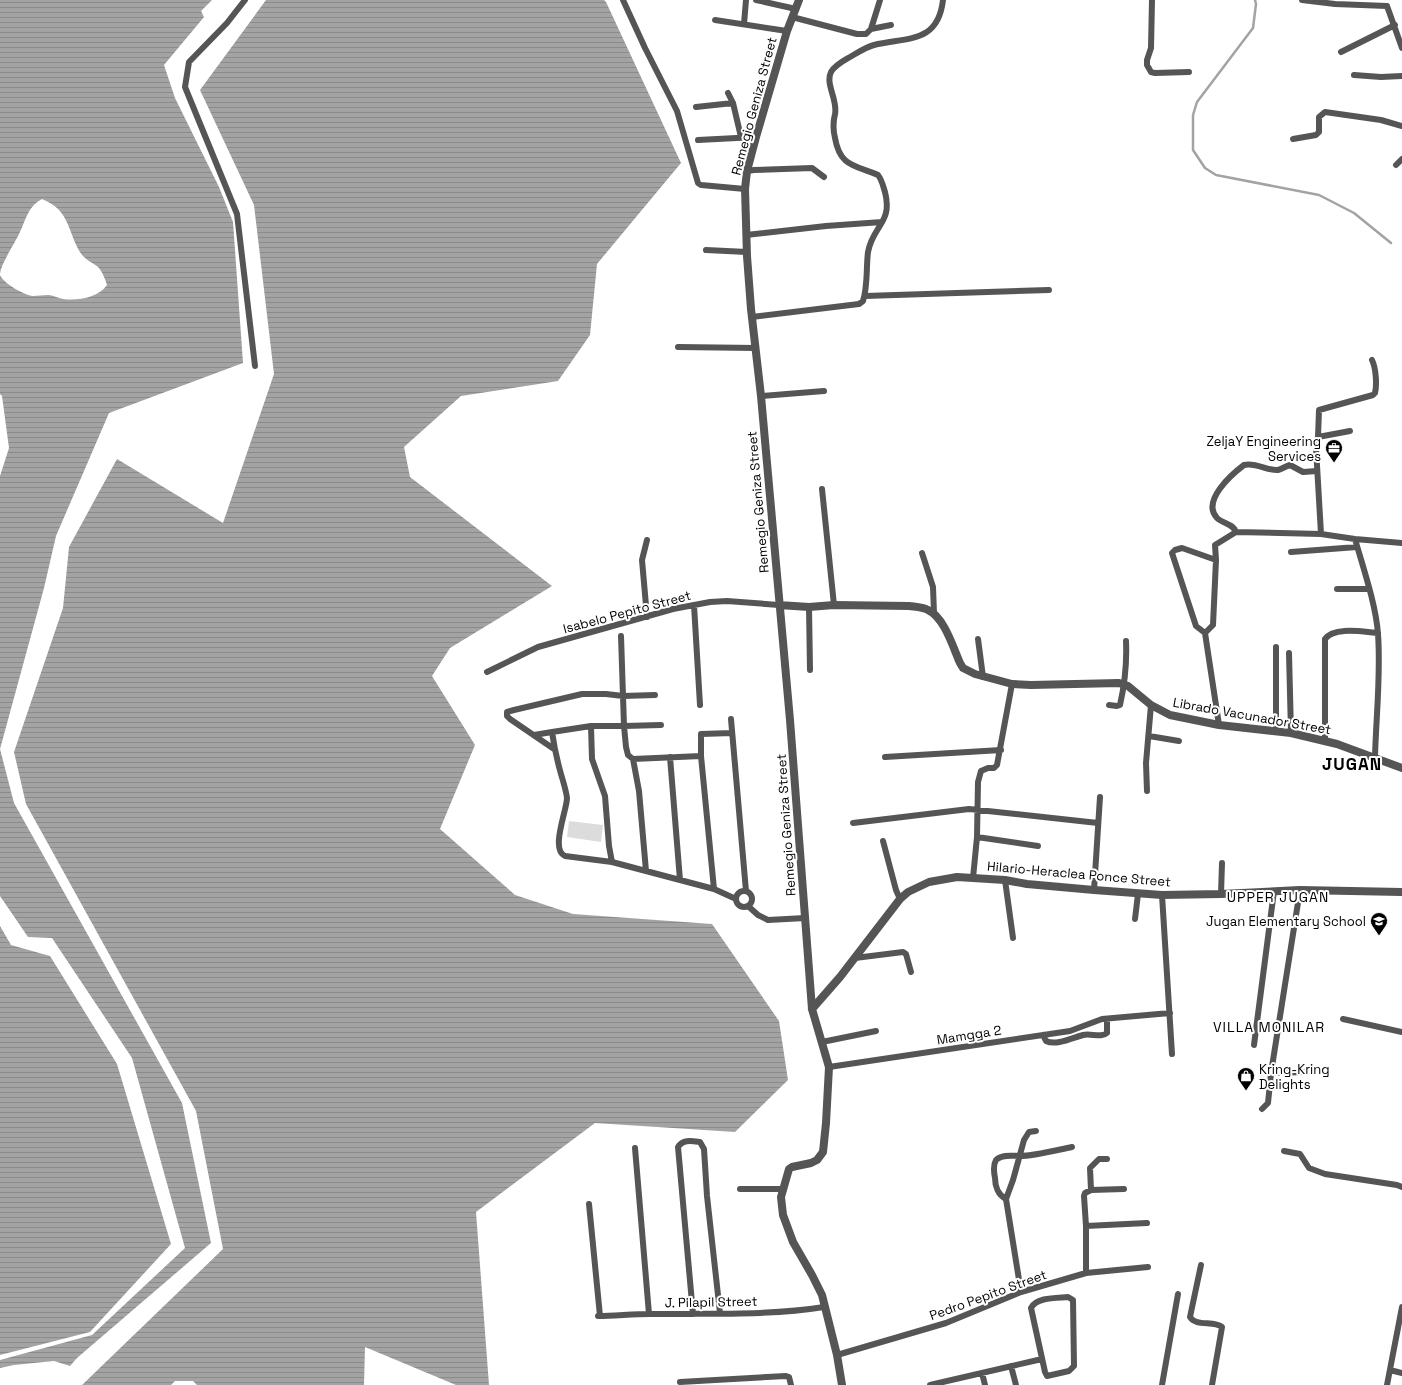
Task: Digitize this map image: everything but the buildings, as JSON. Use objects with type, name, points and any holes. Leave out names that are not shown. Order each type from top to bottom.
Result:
[{"type":"street","points":[[245,0],[227,23],[189,62],[185,87],[237,214],[255,366]]},
{"type":"street","points":[[623,0],[677,111],[698,183],[701,185],[744,189]]},
{"type":"street","points":[[744,24],[746,0]]},
{"type":"street","points":[[756,0],[796,9]]},
{"type":"street","name":"Remegio Geniza Street","points":[[799,0],[787,31],[756,137],[744,189],[752,317],[761,396],[790,720],[812,1009]]},
{"type":"street","points":[[792,17],[857,34],[866,34],[871,29],[880,0]]},
{"type":"street","points":[[752,317],[859,304],[864,301],[868,251],[874,234],[887,211],[887,204],[881,178],[878,175],[851,164],[842,158],[839,153],[833,128],[835,104],[829,78],[831,73],[840,63],[873,45],[916,38],[925,34],[931,28],[942,10],[943,0]]},
{"type":"street","points":[[1152,0],[1151,48],[1147,60],[1148,68],[1151,72],[1155,73],[1189,72]]},
{"type":"street","points":[[1302,0],[1335,4],[1387,6]]},
{"type":"street","points":[[1387,6],[1391,0]]},
{"type":"street","points":[[1387,6],[1402,48]]},
{"type":"street","points":[[715,20],[787,31]]},
{"type":"street","points":[[871,29],[891,25]]},
{"type":"street","points":[[1341,52],[1394,25]]},
{"type":"street","points":[[1354,75],[1381,77],[1402,76]]},
{"type":"street","points":[[728,93],[733,103],[741,137]]},
{"type":"street","points":[[696,107],[733,103]]},
{"type":"street","points":[[1293,138],[1316,135],[1318,132],[1319,117],[1325,112],[1380,120],[1402,126]]},
{"type":"street","points":[[698,140],[756,137]]},
{"type":"street","points":[[1396,165],[1402,159]]},
{"type":"street","points":[[747,171],[812,168],[824,176]]},
{"type":"street","points":[[746,235],[826,226],[882,222]]},
{"type":"street","points":[[706,250],[747,252]]},
{"type":"street","points":[[865,296],[1049,290]]},
{"type":"street","points":[[678,347],[756,348]]},
{"type":"street","points":[[1321,534],[1316,448],[1319,410],[1375,393],[1375,374],[1372,360]]},
{"type":"street","points":[[761,396],[824,391]]},
{"type":"street","points":[[1318,437],[1350,431]]},
{"type":"street","points":[[1236,532],[1233,526],[1217,519],[1213,510],[1214,500],[1218,491],[1229,477],[1244,464],[1276,470],[1290,465],[1303,472],[1317,471]]},
{"type":"street","points":[[822,489],[834,605]]},
{"type":"street","points":[[1205,633],[1213,625],[1216,560],[1215,545],[1236,532],[1321,534],[1354,539],[1402,543]]},
{"type":"street","points":[[1354,539],[1369,589],[1378,633],[1379,661],[1375,757]]},
{"type":"street","points":[[647,616],[642,560],[648,540]]},
{"type":"street","points":[[1291,552],[1357,547]]},
{"type":"street","points":[[1216,560],[1182,548],[1175,550],[1172,554],[1196,626],[1205,633],[1219,724]]},
{"type":"street","points":[[922,553],[933,587],[934,613]]},
{"type":"street","points":[[1337,589],[1369,589]]},
{"type":"street","name":"Isabelo Pepito Street","points":[[487,672],[538,647],[647,616],[694,605],[727,601],[779,605]]},
{"type":"street","points":[[694,605],[700,705]]},
{"type":"street","points":[[779,605],[809,607],[834,605],[909,606],[922,608],[934,613],[940,620],[961,665],[983,677],[1012,684],[1031,686],[1115,683],[1125,684]]},
{"type":"street","points":[[809,607],[810,670]]},
{"type":"street","points":[[1325,740],[1325,639],[1330,634],[1341,631],[1378,633]]},
{"type":"street","points":[[621,636],[624,726],[628,755],[633,760],[639,791],[646,871]]},
{"type":"street","points":[[978,639],[983,677]]},
{"type":"street","points":[[1109,705],[1120,705],[1125,684],[1126,641]]},
{"type":"street","points":[[1276,647],[1276,730]]},
{"type":"street","points":[[1289,653],[1291,733]]},
{"type":"street","points":[[973,878],[978,837],[978,782],[981,771],[988,768],[997,767],[1012,684]]},
{"type":"street","name":"Librado Vacunador Street","points":[[1125,684],[1152,705],[1170,715],[1219,724],[1276,730],[1325,740],[1402,768]]},
{"type":"street","points":[[554,749],[510,719],[507,716],[507,712],[582,694],[623,696],[655,695]]},
{"type":"street","points":[[1147,791],[1146,763],[1152,705]]},
{"type":"street","points":[[731,719],[746,891],[752,896],[752,902],[748,906],[743,907],[736,902],[736,898],[738,893],[746,891]]},
{"type":"street","points":[[534,734],[591,726],[661,725]]},
{"type":"street","points":[[591,726],[592,760],[605,796],[608,840],[612,862]]},
{"type":"street","points":[[552,732],[554,749],[567,798],[560,829],[559,850],[561,854],[565,856],[612,862],[714,889],[736,898]]},
{"type":"street","points":[[714,889],[700,734],[732,733]]},
{"type":"street","points":[[1149,736],[1179,740]]},
{"type":"street","points":[[886,757],[1001,750]]},
{"type":"street","points":[[633,760],[701,756]]},
{"type":"street","points":[[670,757],[680,880]]},
{"type":"street","points":[[1094,890],[1100,797]]},
{"type":"street","points":[[853,823],[979,809],[1098,823]]},
{"type":"street","points":[[978,837],[1038,846]]},
{"type":"street","points":[[883,841],[896,890],[900,899]]},
{"type":"street","points":[[1221,894],[1222,863]]},
{"type":"street","name":"Hilario-Heraclea Ponce Street","points":[[812,1009],[840,977],[900,899],[908,892],[929,882],[956,877],[1005,880],[1027,884],[1162,895],[1300,890],[1402,892]]},
{"type":"street","points":[[1005,880],[1013,938]]},
{"type":"street","points":[[1262,1109],[1268,1103],[1271,1073],[1300,890]]},
{"type":"street","points":[[1254,1045],[1274,891]]},
{"type":"street","points":[[1135,919],[1138,894]]},
{"type":"street","points":[[1162,895],[1172,1054]]},
{"type":"street","points":[[748,906],[758,915],[768,920],[805,918]]},
{"type":"street","points":[[855,958],[903,952],[906,954],[911,972]]},
{"type":"street","points":[[812,1009],[829,1067],[823,1152],[817,1160],[789,1169],[781,1197],[782,1210],[788,1232],[818,1285],[822,1295],[837,1355],[842,1385]]},
{"type":"street","name":"Mamgga 2","points":[[829,1067],[1070,1031],[1102,1019],[1170,1013]]},
{"type":"street","points":[[1043,1035],[1046,1041],[1052,1043],[1088,1034],[1105,1035],[1107,1033],[1107,1019]]},
{"type":"street","points":[[1343,1019],[1402,1032]]},
{"type":"street","points":[[822,1042],[876,1031]]},
{"type":"street","points":[[1271,1073],[1306,1072]]},
{"type":"street","points":[[1021,1292],[1006,1199],[1024,1140],[1029,1132],[1036,1131]]},
{"type":"street","points":[[693,1314],[678,1147],[685,1141],[700,1142],[704,1149],[720,1313]]},
{"type":"street","points":[[635,1148],[649,1314]]},
{"type":"street","points":[[1006,1199],[1001,1195],[996,1187],[994,1172],[995,1162],[1001,1157],[1020,1156],[1072,1148]]},
{"type":"street","points":[[1284,1151],[1300,1154],[1309,1168],[1325,1174],[1397,1185],[1402,1188]]},
{"type":"street","points":[[1091,1190],[1090,1168],[1099,1159],[1107,1159]]},
{"type":"street","points":[[1086,1273],[1085,1193],[1091,1190],[1124,1188]]},
{"type":"street","points":[[740,1189],[783,1189]]},
{"type":"street","name":"J. Pilapil Street","points":[[589,1204],[599,1316],[801,1311],[824,1307]]},
{"type":"street","points":[[1086,1226],[1147,1223]]},
{"type":"street","points":[[1201,1265],[1190,1317],[1194,1321],[1217,1324],[1222,1327],[1212,1385]]},
{"type":"street","name":"Pedro Pepito Street","points":[[837,1355],[946,1323],[1021,1292],[1086,1273],[1148,1267]]},
{"type":"street","points":[[1162,1385],[1178,1294]]},
{"type":"street","points":[[1070,1297],[1073,1300],[1074,1366],[1069,1371],[1047,1376],[1042,1359],[1031,1308],[1039,1301],[1070,1297]]},
{"type":"street","points":[[1387,1385],[1402,1307]]},
{"type":"street","points":[[930,1385],[954,1382],[982,1373],[1042,1359]]},
{"type":"street","points":[[1011,1366],[1016,1385]]},
{"type":"street","points":[[1390,1370],[1402,1373]]},
{"type":"street","points":[[982,1373],[985,1385]]},
{"type":"street","points":[[680,1382],[786,1376],[790,1379],[791,1385]]},
{"type":"shaded area","points":[[0,0],[212,0],[201,11],[204,17],[164,65],[175,98],[219,187],[233,222],[243,363],[109,413],[56,536],[44,588],[0,749],[0,476],[9,448],[2,396],[0,394]],"holes":[[[42,199],[52,204],[64,216],[77,247],[86,259],[99,268],[107,285],[93,296],[81,299],[63,299],[52,295],[33,296],[24,293],[5,282],[0,275],[30,209]]]},
{"type":"shaded area","points":[[266,0],[604,0],[681,163],[597,264],[590,335],[558,381],[461,396],[404,447],[410,477],[552,586],[450,648],[432,676],[475,745],[440,829],[515,895],[573,914],[712,924],[779,1021],[788,1080],[735,1132],[595,1123],[476,1212],[489,1385],[456,1385],[365,1347],[364,1385],[197,1385],[193,1381],[175,1381],[171,1385],[82,1385],[223,1249],[196,1111],[26,804],[14,752],[63,608],[69,547],[117,459],[223,523],[274,374],[254,205],[200,90]]},
{"type":"shaded area","points":[[0,749],[14,803],[182,1103],[211,1243],[77,1358],[70,1366],[54,1361],[0,1368],[0,1360],[92,1335],[185,1248],[132,1058],[52,938],[28,937],[0,896]]},
{"type":"shaded area","points":[[569,821],[603,825],[601,842],[567,837]]},
{"type":"shaded area","points":[[0,926],[11,945],[50,956],[117,1064],[171,1244],[90,1332],[0,1355]]},
{"type":"waterway","points":[[1255,0],[1256,4],[1253,28],[1197,102],[1193,115],[1193,150],[1205,168],[1216,175],[1319,195],[1354,213],[1391,243]]},
{"type":"place","name":"ZeljaY Engineering Services","points":[[1334,463]]},
{"type":"place","name":"Jugan Elementary School","points":[[1379,936]]},
{"type":"place","name":"Kring-Kring Delights","points":[[1246,1091]]},
{"type":"district","name":"JUGAN","points":[[1352,764]]},
{"type":"district","name":"UPPER JUGAN","points":[[1278,897]]},
{"type":"district","name":"VILLA MONILAR","points":[[1269,1027]]}]
